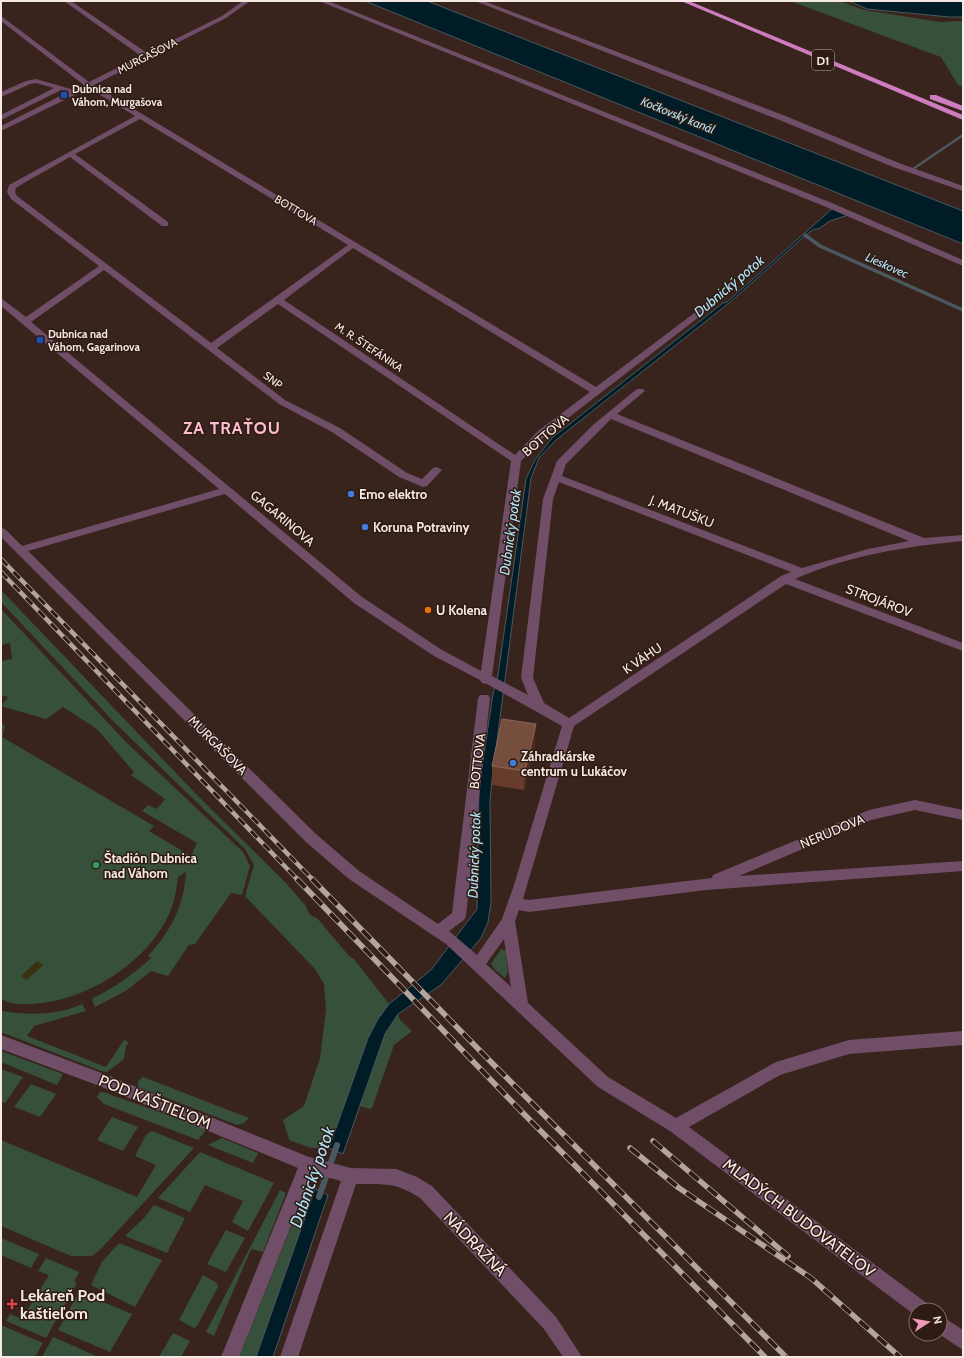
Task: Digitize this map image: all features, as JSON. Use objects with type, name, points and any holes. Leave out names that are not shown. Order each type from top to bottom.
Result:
[{"type":"highway","name":"D1","points":[[684,1],[963,118]]},
{"type":"highway","name":"D1","points":[[703,1],[963,109]]},
{"type":"street","points":[[67,1],[146,56]]},
{"type":"street","name":"MURGAŠOVA","points":[[1,129],[224,17],[247,1]]},
{"type":"street","points":[[322,1],[852,214],[963,263]]},
{"type":"street","points":[[478,1],[784,119],[903,168],[963,189]]},
{"type":"street","name":"BOTTOVA","points":[[1,18],[89,85],[597,392]]},
{"type":"street","points":[[1,94],[28,82],[36,81],[75,92]]},
{"type":"street","points":[[1,118],[60,88]]},
{"type":"street","name":"SNP","points":[[140,116],[19,182],[12,187],[11,192],[14,197],[282,402],[336,430],[403,475],[423,484],[437,470]]},
{"type":"street","points":[[70,154],[166,224]]},
{"type":"street","points":[[211,348],[354,244]]},
{"type":"street","points":[[25,322],[103,266]]},
{"type":"street","name":"M. R. ŠTEFÁNIKA","points":[[278,300],[516,460]]},
{"type":"street","name":"GAGARINOVA","points":[[1,301],[358,600],[438,653],[515,694],[538,710],[569,724]]},
{"type":"street","name":"BOTTOVA","points":[[488,680],[516,460],[542,433],[704,310]]},
{"type":"street","points":[[538,710],[527,678],[548,499],[561,463],[597,426],[640,391]]},
{"type":"street","name":"K VÁHU","points":[[610,416],[921,541]]},
{"type":"street","name":"J. MATUŠKU","points":[[555,478],[800,571]]},
{"type":"street","points":[[20,550],[226,490]]},
{"type":"street","name":"MURGAŠOVA","points":[[1,531],[311,838],[354,875],[451,940],[473,961]]},
{"type":"street","name":"K VÁHU","points":[[569,724],[785,579],[800,571],[867,552],[921,541],[963,538]]},
{"type":"street","name":"STROJÁROV","points":[[785,579],[963,647]]},
{"type":"street","name":"BOTTOVA","points":[[437,932],[459,916],[484,698]]},
{"type":"street","points":[[473,961],[508,921],[515,903],[569,724]]},
{"type":"street","name":"NERUDOVA","points":[[706,884],[869,815],[915,805],[948,811],[963,816]]},
{"type":"street","name":"NERUDOVA","points":[[515,903],[529,906],[706,884],[963,866]]},
{"type":"street","points":[[508,921],[520,1004]]},
{"type":"street","name":"MLADÝCH BUDOVATEĽOV","points":[[473,961],[604,1082],[676,1126],[911,1302]]},
{"type":"street","points":[[676,1126],[776,1069],[850,1047],[963,1038]]},
{"type":"street","name":"POD KAŠTIEĽOM","points":[[1,1042],[107,1082],[329,1170]]},
{"type":"street","points":[[230,1357],[329,1170]]},
{"type":"street","points":[[289,1357],[329,1170]]},
{"type":"street","name":"NÁDRAŽNÁ","points":[[329,1170],[396,1177],[411,1182],[426,1192],[550,1323],[573,1357]]},
{"type":"street","points":[[948,1330],[963,1341]]},
{"type":"green space","points":[[790,1],[840,1],[864,10],[940,22],[963,21],[963,87],[958,85],[941,57]]},
{"type":"green space","points":[[1,590],[196,794],[285,882],[306,906],[309,914],[317,918],[349,956],[354,959],[389,1004],[368,1038],[329,1148],[312,1148],[291,1141],[283,1120],[304,1106],[320,1058],[326,1010],[324,984],[315,969],[245,896],[254,865],[245,849],[114,722],[1,602]]},
{"type":"green space","name":"Štadión Dubnica nad Váhom","points":[[1,609],[127,743],[243,852],[250,866],[242,895],[231,893],[195,944],[189,945],[168,976],[151,971],[127,990],[95,1007],[92,999],[123,981],[151,958],[148,956],[170,927],[175,917],[185,884],[186,872],[178,877],[172,908],[161,929],[149,945],[120,971],[86,991],[49,1002],[18,1004],[6,1002],[1,999],[1,732],[3,730],[1,728],[1,721],[5,727],[2,737],[154,826],[149,831],[191,856],[197,843],[142,811],[148,805],[157,809],[165,799],[131,775],[134,772],[97,729],[63,707],[46,719],[1,706],[8,697],[1,695],[1,661],[12,659],[10,643],[1,645]]},
{"type":"green space","points":[[501,949],[506,951],[508,972],[505,978],[494,969],[491,964]]},
{"type":"green space","points":[[82,1004],[86,1011],[34,1026],[27,1036],[106,1067],[124,1040],[129,1042],[126,1046],[124,1059],[107,1072],[1,1032],[1,1011],[42,1014],[63,1011]]},
{"type":"green space","points":[[398,1014],[400,1020],[412,1031],[394,1045],[372,1108],[370,1109],[360,1106],[385,1034]]},
{"type":"green space","points":[[1,1051],[63,1074],[57,1085],[1,1062]]},
{"type":"green space","points":[[1,1069],[23,1077],[5,1103],[1,1102]]},
{"type":"green space","points":[[143,1077],[249,1118],[244,1123],[237,1125],[138,1087],[138,1081]]},
{"type":"green space","points":[[31,1084],[56,1094],[40,1117],[14,1107]]},
{"type":"green space","points":[[100,1092],[207,1129],[198,1140],[104,1104],[97,1097]]},
{"type":"green space","points":[[112,1117],[138,1127],[123,1151],[97,1140]]},
{"type":"green space","points":[[152,1131],[194,1148],[99,1251],[92,1256],[71,1256],[1,1226],[1,1140],[137,1197],[156,1165],[135,1156],[146,1135]]},
{"type":"green space","points":[[222,1138],[258,1153],[253,1163],[208,1145]]},
{"type":"green space","points":[[200,1152],[274,1183],[248,1231],[232,1222],[243,1201],[205,1185],[190,1212],[158,1198]]},
{"type":"green space","points":[[307,1187],[315,1189],[256,1357],[239,1357]]},
{"type":"green space","points":[[280,1190],[286,1193],[263,1252],[251,1249],[214,1336],[206,1332]]},
{"type":"green space","points":[[154,1205],[185,1218],[167,1253],[125,1236],[144,1218]]},
{"type":"green space","points":[[226,1230],[245,1238],[226,1272],[207,1264]]},
{"type":"green space","points":[[1,1238],[39,1254],[31,1268],[1,1255]]},
{"type":"green space","points":[[119,1243],[162,1260],[135,1307],[91,1285],[102,1262]]},
{"type":"green space","points":[[46,1258],[79,1272],[74,1282],[77,1283],[46,1338],[6,1321],[10,1314],[22,1319],[49,1275],[38,1271]]},
{"type":"green space","points":[[203,1275],[217,1283],[218,1287],[197,1326],[194,1328],[179,1320]]},
{"type":"green space","points":[[79,1292],[132,1314],[110,1352],[58,1330]]},
{"type":"green space","points":[[1,1325],[43,1343],[35,1357],[1,1357]]},
{"type":"green space","points":[[173,1333],[190,1341],[181,1357],[159,1357]]},
{"type":"green space","points":[[54,1337],[98,1357],[42,1357]]},
{"type":"sand","points":[[37,961],[43,965],[27,980],[21,976]]},
{"type":"water","name":"Kočkovský kanál","points":[[365,1],[427,1],[963,211],[963,244]]},
{"type":"water","points":[[849,1],[963,1],[963,17],[867,9]]},
{"type":"water","points":[[832,209],[848,215],[830,221],[807,234],[729,303],[556,440],[539,458],[531,478],[492,780],[490,801],[491,903],[488,922],[481,938],[441,985],[398,1014],[385,1034],[343,1154],[329,1148],[368,1038],[378,1019],[389,1004],[431,970],[477,909],[479,787],[493,694],[498,675],[526,479],[535,460],[552,438],[723,303],[727,302]]},
{"type":"water","points":[[315,1189],[328,1195],[273,1357],[256,1357]]},
{"type":"building","points":[[502,719],[536,724],[525,771],[492,766]]},
{"type":"waterway","name":"Dubnický potok","points":[[913,169],[963,135]]},
{"type":"waterway","name":"Lieskovec","points":[[805,235],[820,246],[963,310]]},
{"type":"waterway","name":"Dubnický potok","points":[[319,1197],[337,1145]]},
{"type":"railway","points":[[1,559],[313,880]]},
{"type":"railway","points":[[1,572],[298,880]]},
{"type":"railway","points":[[297,879],[518,1108],[765,1357]]},
{"type":"railway","points":[[312,879],[493,1064],[786,1357]]},
{"type":"railway","points":[[653,1141],[788,1256]]},
{"type":"railway","points":[[630,1148],[679,1188],[811,1278],[900,1357]]},
{"type":"place","name":"Dubnica nad Váhom, Murgašova","points":[[64,95]]},
{"type":"place","name":"Dubnica nad Váhom, Gagarinova","points":[[40,340]]},
{"type":"place","name":"Emo elektro","points":[[351,494]]},
{"type":"place","name":"Koruna Potraviny","points":[[365,527]]},
{"type":"place","name":"U Kolena","points":[[428,610]]},
{"type":"place","name":"Záhradkárske centrum u Lukáčov","points":[[513,763]]},
{"type":"place","name":"Štadión Dubnica nad Váhom","points":[[96,865]]},
{"type":"place","name":"Lekáreň Pod kaštieľom","points":[[12,1304]]},
{"type":"district","name":"ZA TRAŤOU","points":[[232,428]]}]
